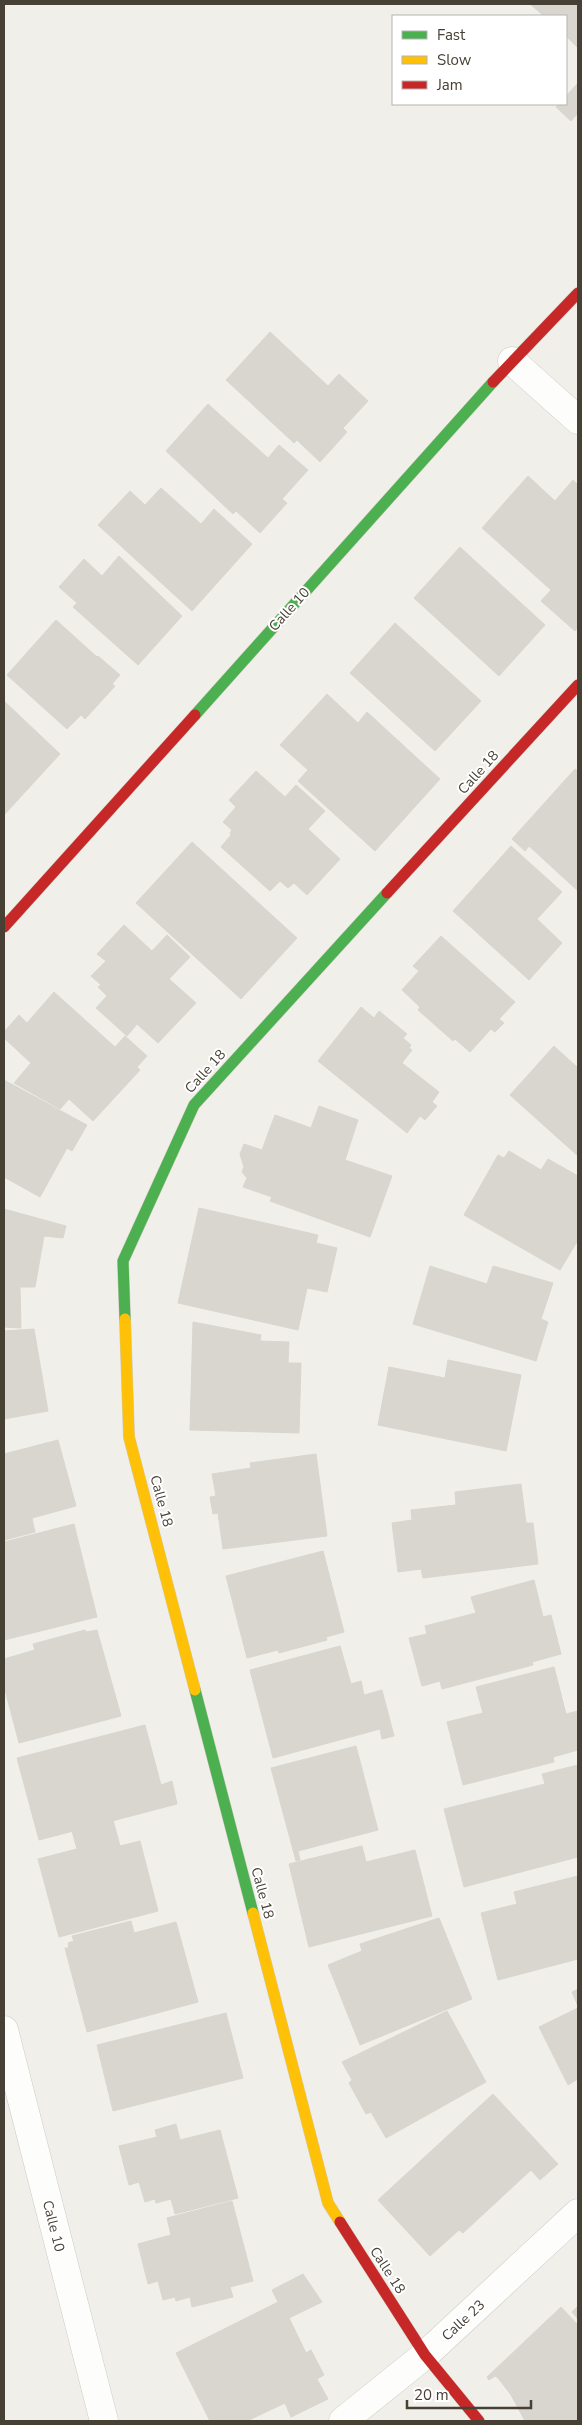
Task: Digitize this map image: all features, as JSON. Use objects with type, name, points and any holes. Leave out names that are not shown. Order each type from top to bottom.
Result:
[{"type":"street","name":"Calle 10","points":[[4,927],[512,361],[578,294]]},
{"type":"street","points":[[512,361],[578,420]]},
{"type":"street","name":"Calle 18","points":[[478,2421],[425,2355],[328,2203],[130,1437],[124,1262],[194,1105],[578,685]]},
{"type":"street","name":"Calle 10","points":[[4,2030],[104,2421]]},
{"type":"street","name":"Calle 23","points":[[343,2421],[425,2355],[578,2212]]},
{"type":"building","points":[[530,4],[578,4],[578,48],[567,37],[567,15],[543,15]]},
{"type":"building","points":[[578,83],[578,113],[571,121],[556,107],[558,105],[567,105],[567,95]]},
{"type":"building","points":[[270,332],[328,386],[339,374],[368,401],[343,428],[347,432],[320,462],[297,440],[294,443],[226,380]]},
{"type":"building","points":[[208,404],[268,458],[279,445],[308,470],[282,499],[287,503],[260,533],[236,511],[233,514],[166,451]]},
{"type":"building","points":[[528,476],[555,501],[573,480],[578,485],[578,604],[576,607],[578,610],[578,627],[575,631],[541,601],[551,590],[482,528]]},
{"type":"building","points":[[161,488],[201,524],[214,509],[252,544],[192,611],[98,525],[130,491],[145,505]]},
{"type":"building","points":[[460,547],[545,625],[499,676],[414,598]]},
{"type":"building","points":[[119,556],[182,616],[138,665],[73,607],[77,603],[59,587],[84,559],[102,576]]},
{"type":"building","points":[[56,620],[120,675],[112,684],[115,686],[85,719],[81,715],[67,729],[7,675]]},
{"type":"building","points":[[395,623],[481,701],[435,751],[350,673]]},
{"type":"building","points":[[327,694],[358,723],[367,712],[440,779],[375,851],[298,781],[308,770],[280,745]]},
{"type":"building","points":[[4,701],[60,754],[4,815]]},
{"type":"building","points":[[575,769],[578,771],[578,891],[529,846],[525,851],[512,839]]},
{"type":"building","points":[[256,771],[285,797],[296,785],[325,811],[308,829],[340,859],[307,895],[294,883],[288,888],[280,881],[270,891],[221,847],[231,835],[232,830],[223,822],[236,807],[229,800]]},
{"type":"building","points":[[192,842],[297,938],[241,999],[136,903]]},
{"type":"building","points":[[511,846],[562,892],[537,919],[562,943],[529,980],[453,911]]},
{"type":"building","points":[[124,925],[152,951],[167,935],[190,957],[169,979],[196,1003],[158,1043],[137,1024],[127,1036],[96,1008],[107,996],[98,987],[101,985],[91,976],[106,961],[97,954]]},
{"type":"building","points":[[441,936],[515,1002],[499,1019],[504,1023],[495,1032],[491,1029],[470,1052],[455,1039],[453,1041],[418,1010],[420,1007],[402,990],[419,971],[413,966]]},
{"type":"building","points":[[54,992],[115,1047],[125,1036],[147,1056],[137,1067],[140,1070],[93,1121],[69,1099],[60,1109],[14,1083],[31,1063],[4,1038],[4,1032],[19,1015],[27,1023]]},
{"type":"building","points":[[361,1007],[374,1018],[379,1011],[407,1034],[403,1038],[411,1045],[409,1048],[412,1050],[402,1063],[439,1092],[432,1102],[437,1106],[425,1120],[420,1116],[407,1133],[318,1061]]},
{"type":"building","points":[[554,1046],[578,1068],[578,1156],[510,1095]]},
{"type":"building","points":[[4,1080],[87,1125],[72,1151],[67,1148],[40,1197],[4,1177]]},
{"type":"building","points":[[319,1106],[358,1120],[345,1160],[392,1176],[370,1237],[270,1201],[272,1197],[243,1187],[247,1178],[242,1172],[244,1167],[240,1154],[244,1144],[262,1150],[275,1115],[311,1128]]},
{"type":"building","points":[[509,1151],[541,1170],[548,1159],[578,1176],[578,1240],[560,1270],[464,1215],[498,1155],[504,1158]]},
{"type":"building","points":[[199,1208],[318,1235],[316,1243],[337,1248],[327,1292],[307,1288],[298,1330],[178,1303]]},
{"type":"building","points":[[4,1209],[66,1226],[63,1238],[44,1236],[35,1287],[20,1287],[21,1328],[4,1327]]},
{"type":"building","points":[[430,1266],[487,1284],[493,1266],[553,1283],[541,1319],[548,1322],[536,1361],[413,1324]]},
{"type":"building","points":[[193,1322],[261,1335],[260,1341],[289,1342],[288,1363],[301,1363],[299,1433],[190,1430]]},
{"type":"building","points":[[34,1329],[48,1411],[4,1419],[4,1331]]},
{"type":"building","points":[[448,1360],[521,1375],[506,1451],[378,1425],[389,1367],[445,1378]]},
{"type":"building","points":[[58,1440],[76,1506],[32,1518],[35,1532],[4,1540],[4,1454]]},
{"type":"building","points":[[316,1454],[327,1536],[223,1549],[218,1513],[213,1514],[210,1497],[216,1496],[212,1474],[251,1468],[250,1463]]},
{"type":"building","points":[[521,1484],[526,1523],[533,1523],[538,1564],[423,1578],[421,1569],[398,1572],[392,1523],[412,1520],[411,1510],[456,1505],[455,1492]]},
{"type":"building","points":[[74,1524],[97,1617],[4,1640],[4,1542]]},
{"type":"building","points":[[323,1551],[344,1632],[326,1637],[327,1640],[279,1653],[278,1650],[247,1658],[226,1576]]},
{"type":"building","points":[[534,1580],[543,1617],[551,1615],[561,1654],[532,1662],[533,1665],[442,1689],[440,1681],[422,1686],[409,1638],[427,1634],[425,1626],[476,1613],[471,1597]]},
{"type":"building","points":[[85,1630],[86,1632],[97,1630],[121,1716],[19,1743],[4,1686],[4,1659],[35,1650],[33,1644]]},
{"type":"building","points":[[340,1646],[351,1684],[361,1681],[364,1695],[382,1690],[394,1736],[382,1739],[380,1729],[273,1758],[250,1670]]},
{"type":"building","points":[[554,1667],[566,1714],[578,1711],[578,1750],[553,1757],[554,1762],[463,1785],[447,1722],[483,1713],[476,1687]]},
{"type":"building","points":[[145,1725],[161,1785],[172,1781],[177,1804],[39,1840],[17,1758]]},
{"type":"building","points":[[356,1746],[378,1830],[298,1851],[300,1860],[296,1861],[271,1768]]},
{"type":"building","points":[[578,1765],[578,1857],[464,1887],[444,1809],[545,1784],[542,1774]]},
{"type":"building","points":[[113,1820],[120,1846],[140,1841],[158,1911],[59,1937],[38,1859],[77,1849],[72,1831]]},
{"type":"building","points":[[362,1846],[366,1862],[415,1850],[432,1916],[309,1947],[289,1864]]},
{"type":"building","points":[[578,1876],[578,1959],[498,1980],[481,1913],[517,1904],[514,1892]]},
{"type":"building","points":[[439,1918],[472,1999],[360,2045],[328,1965],[362,1951],[360,1944]]},
{"type":"building","points":[[131,1921],[134,1933],[176,1922],[198,2002],[87,2032],[65,1948],[69,1948],[68,1943],[74,1941],[72,1936]]},
{"type":"building","points":[[578,1989],[578,2006],[572,1992]]},
{"type":"building","points":[[578,2008],[578,2079],[568,2085],[539,2027]]},
{"type":"building","points":[[447,2011],[486,2082],[386,2138],[371,2112],[366,2114],[349,2083],[352,2080],[342,2062]]},
{"type":"building","points":[[226,2013],[243,2078],[113,2111],[97,2045]]},
{"type":"building","points":[[493,2094],[558,2164],[540,2180],[531,2170],[463,2233],[459,2230],[430,2256],[378,2200]]},
{"type":"building","points":[[176,2124],[180,2140],[220,2130],[238,2198],[175,2214],[171,2199],[156,2203],[155,2199],[145,2202],[139,2182],[129,2185],[119,2146],[157,2137],[155,2130]]},
{"type":"building","points":[[232,2201],[253,2281],[230,2287],[233,2297],[192,2307],[190,2297],[176,2301],[175,2297],[163,2300],[158,2281],[148,2284],[138,2244],[171,2235],[167,2218]]},
{"type":"building","points":[[303,2274],[322,2302],[289,2318],[306,2353],[311,2350],[324,2375],[317,2379],[328,2399],[291,2417],[285,2403],[247,2421],[210,2421],[176,2353],[278,2302],[272,2290]]},
{"type":"building","points":[[578,2306],[578,2319],[572,2312]]},
{"type":"building","points":[[561,2307],[578,2325],[578,2421],[525,2421],[511,2395],[498,2378],[495,2376],[489,2380],[487,2377]]},
{"type":"traffic: fast","points":[[195,715],[493,382]]},
{"type":"traffic: fast","points":[[125,1319],[123,1261],[194,1105],[387,893]]},
{"type":"traffic: fast","points":[[195,1690],[253,1913]]},
{"type":"traffic: slow","points":[[125,1319],[129,1437],[195,1690]]},
{"type":"traffic: slow","points":[[253,1913],[328,2203],[340,2222]]},
{"type":"traffic: jam","points":[[493,382],[578,293]]},
{"type":"traffic: jam","points":[[387,893],[578,685]]},
{"type":"traffic: jam","points":[[4,927],[195,715]]},
{"type":"traffic: jam","points":[[340,2222],[425,2355],[479,2421]]}]
